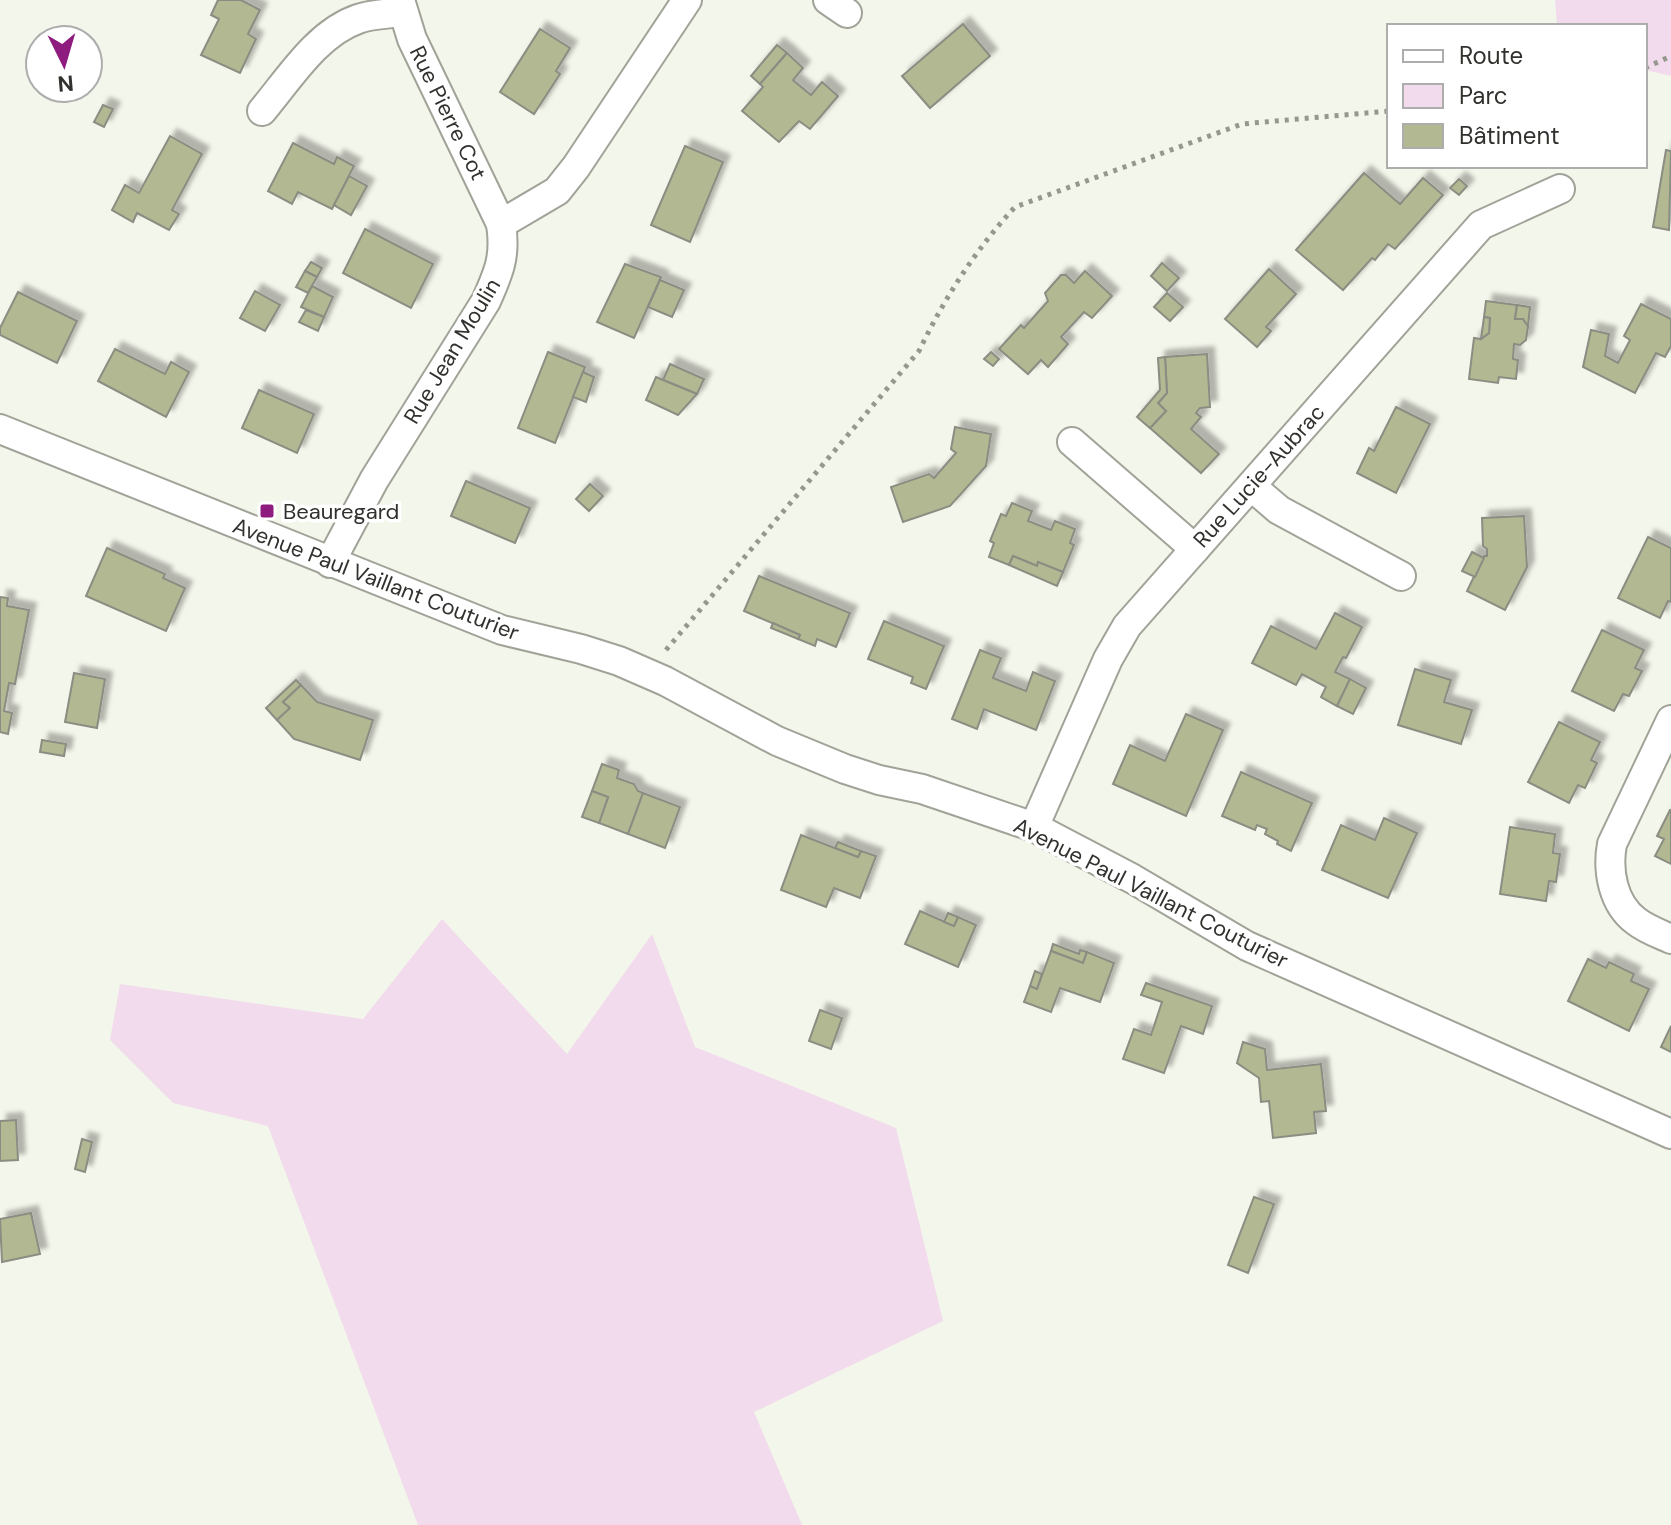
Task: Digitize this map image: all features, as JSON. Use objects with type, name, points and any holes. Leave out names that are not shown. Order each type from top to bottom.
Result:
[{"type":"street","points":[[501,224],[557,191],[687,0]]},
{"type":"street","points":[[262,111],[306,58],[329,36],[357,19],[401,6]]},
{"type":"street","name":"Rue Pierre Cot","points":[[401,6],[412,39],[501,224]]},
{"type":"street","name":"Rue Lucie-Aubrac","points":[[1034,827],[1108,659],[1127,626],[1481,225],[1560,189]]},
{"type":"street","name":"Rue Jean Moulin","points":[[330,563],[374,480],[486,301],[505,247],[501,224]]},
{"type":"street","name":"Avenue Paul Vaillant Couturier","points":[[0,429],[502,630],[581,649],[647,673],[777,741],[845,769],[936,793],[1034,827],[1133,879],[1247,946],[1671,1134]]},
{"type":"street","points":[[1072,442],[1195,549]]},
{"type":"street","points":[[1251,486],[1279,510],[1401,576]]},
{"type":"street","points":[[1671,720],[1612,844],[1609,858],[1617,896],[1627,913],[1637,923],[1671,939]]},
{"type":"path","points":[[1647,67],[1671,56]]},
{"type":"path","points":[[647,673],[919,351],[939,309],[990,234],[1015,207],[1242,124],[1387,111]]},
{"type":"green space","points":[[1555,0],[1671,0],[1671,76],[1647,70],[1647,24],[1557,24]]},
{"type":"green space","points":[[442,919],[567,1054],[652,934],[695,1047],[896,1128],[943,1321],[754,1412],[802,1525],[418,1525],[268,1126],[173,1103],[110,1040],[120,984],[363,1019]]},
{"type":"building","points":[[218,0],[241,0],[260,10],[248,34],[256,39],[240,73],[201,55],[219,19],[211,15]]},
{"type":"building","points":[[963,24],[990,56],[930,108],[902,76]]},
{"type":"building","points":[[540,29],[570,48],[556,71],[560,74],[534,114],[500,92]]},
{"type":"building","points":[[777,45],[787,53],[760,84],[751,76]]},
{"type":"building","points":[[787,53],[803,68],[793,80],[811,95],[822,82],[838,96],[810,129],[799,121],[779,142],[742,111]]},
{"type":"building","points":[[103,105],[113,109],[104,127],[94,122]]},
{"type":"building","points":[[170,136],[202,154],[172,210],[179,214],[169,230],[137,213],[133,222],[112,210],[125,185],[139,193]]},
{"type":"building","points":[[293,143],[334,164],[337,157],[354,166],[332,209],[298,192],[292,204],[268,191]]},
{"type":"building","points":[[685,146],[723,162],[690,242],[651,225]]},
{"type":"building","points":[[1666,150],[1671,151],[1669,230],[1653,227]]},
{"type":"building","points":[[1364,173],[1400,204],[1423,178],[1443,195],[1395,249],[1388,244],[1343,290],[1296,250]]},
{"type":"building","points":[[349,176],[367,186],[351,215],[334,205]]},
{"type":"building","points":[[1459,179],[1467,186],[1459,195],[1450,188]]},
{"type":"building","points":[[365,229],[433,264],[411,308],[343,273]]},
{"type":"building","points":[[311,262],[322,268],[317,277],[305,271]]},
{"type":"building","points":[[1162,263],[1179,278],[1167,291],[1151,276]]},
{"type":"building","points":[[625,264],[661,277],[634,338],[597,322]]},
{"type":"building","points":[[1269,269],[1296,294],[1266,327],[1271,331],[1257,347],[1225,319]]},
{"type":"building","points":[[305,271],[317,277],[308,293],[296,287]]},
{"type":"building","points":[[1085,271],[1112,296],[1092,318],[1084,312],[1061,337],[1068,344],[1048,367],[1041,360],[1028,374],[999,349],[1021,325],[1024,328],[1048,301],[1045,293],[1061,275],[1066,275],[1074,283]]},
{"type":"building","points":[[660,280],[684,290],[672,317],[648,307]]},
{"type":"building","points":[[312,286],[333,297],[324,317],[301,307]]},
{"type":"building","points":[[255,291],[280,305],[265,331],[240,318]]},
{"type":"building","points":[[18,292],[77,321],[57,363],[0,335],[0,328]]},
{"type":"building","points":[[1167,293],[1183,307],[1170,321],[1154,307]]},
{"type":"building","points":[[1486,301],[1517,305],[1515,319],[1523,319],[1528,326],[1526,340],[1520,345],[1514,344],[1513,359],[1518,360],[1516,379],[1499,377],[1498,383],[1469,379],[1474,338],[1481,339],[1489,333],[1490,318],[1484,317]]},
{"type":"building","points":[[1641,304],[1671,319],[1671,346],[1665,357],[1656,353],[1635,393],[1583,367],[1591,330],[1609,334],[1605,356],[1618,363],[1630,340],[1624,336]]},
{"type":"building","points":[[1517,305],[1530,307],[1528,326],[1523,319],[1515,319]]},
{"type":"building","points":[[306,310],[324,317],[318,331],[299,322]]},
{"type":"building","points":[[1484,317],[1490,318],[1489,333],[1481,339]]},
{"type":"building","points":[[115,349],[165,374],[171,362],[189,372],[166,417],[98,381]]},
{"type":"building","points":[[548,352],[585,367],[555,443],[518,428]]},
{"type":"building","points":[[991,352],[999,359],[993,366],[984,359]]},
{"type":"building","points":[[1207,354],[1210,407],[1200,408],[1196,413],[1201,417],[1191,429],[1219,454],[1201,473],[1150,428],[1166,411],[1158,403],[1167,393],[1165,357]]},
{"type":"building","points":[[1165,357],[1167,393],[1158,403],[1166,411],[1150,428],[1137,417],[1160,390],[1158,358]]},
{"type":"building","points":[[670,364],[704,379],[697,394],[663,380]]},
{"type":"building","points":[[583,372],[594,377],[586,402],[573,397]]},
{"type":"building","points":[[656,377],[697,394],[678,415],[646,400]]},
{"type":"building","points":[[259,390],[314,414],[297,453],[242,428]]},
{"type":"building","points":[[1396,407],[1430,424],[1396,493],[1357,473],[1369,448],[1374,451]]},
{"type":"building","points":[[955,427],[991,434],[986,466],[950,506],[903,522],[891,487],[929,474],[934,478],[956,453],[951,449]]},
{"type":"building","points":[[466,481],[530,508],[515,543],[451,516]]},
{"type":"building","points":[[590,484],[603,496],[589,511],[576,499]]},
{"type":"building","points":[[1012,503],[1032,511],[1028,521],[1051,530],[1055,521],[1075,529],[1070,543],[1074,545],[1063,572],[1013,556],[1009,565],[989,557],[994,543],[990,541],[1001,514],[1006,516]]},
{"type":"building","points":[[1524,516],[1527,567],[1505,610],[1467,591],[1484,556],[1487,556],[1487,549],[1483,546],[1482,518]]},
{"type":"building","points":[[1648,537],[1671,548],[1671,602],[1668,601],[1660,618],[1618,598]]},
{"type":"building","points":[[107,548],[165,574],[163,578],[185,588],[166,631],[86,596]]},
{"type":"building","points":[[1472,552],[1484,558],[1475,577],[1462,571]]},
{"type":"building","points":[[1013,556],[1063,572],[1057,586],[1009,565]]},
{"type":"building","points":[[759,576],[850,613],[836,647],[817,639],[815,646],[798,639],[800,635],[744,611]]},
{"type":"building","points":[[0,597],[8,598],[7,606],[29,610],[15,684],[9,683],[4,711],[12,713],[8,734],[0,732]]},
{"type":"building","points":[[1335,613],[1362,627],[1335,672],[1350,679],[1337,706],[1321,697],[1326,687],[1302,674],[1296,685],[1252,663],[1271,626],[1316,649]]},
{"type":"building","points":[[884,621],[944,646],[926,689],[911,683],[913,677],[868,659]]},
{"type":"building","points":[[773,623],[800,635],[798,639],[771,628]]},
{"type":"building","points":[[1602,630],[1644,650],[1635,668],[1642,671],[1629,696],[1623,694],[1614,711],[1572,691]]},
{"type":"building","points":[[980,650],[1001,658],[993,678],[1026,691],[1033,672],[1055,681],[1036,730],[984,709],[977,729],[952,719]]},
{"type":"building","points":[[1415,669],[1451,680],[1444,702],[1472,710],[1461,744],[1398,725]]},
{"type":"building","points":[[74,673],[105,679],[97,728],[65,722]]},
{"type":"building","points":[[1350,679],[1366,688],[1353,714],[1337,706]]},
{"type":"building","points":[[296,680],[301,685],[283,702],[290,708],[277,720],[266,708]]},
{"type":"building","points":[[301,685],[317,702],[373,720],[360,760],[294,739],[277,720],[290,708],[283,702]]},
{"type":"building","points":[[1186,714],[1223,730],[1186,816],[1113,784],[1130,745],[1165,761]]},
{"type":"building","points":[[1559,722],[1600,742],[1591,760],[1597,763],[1585,788],[1578,785],[1569,803],[1528,782]]},
{"type":"building","points":[[42,740],[66,744],[64,756],[40,752]]},
{"type":"building","points":[[602,764],[619,770],[617,778],[634,784],[643,793],[628,834],[599,823],[608,797],[592,791]]},
{"type":"building","points":[[1241,772],[1312,803],[1291,851],[1265,834],[1267,829],[1257,825],[1255,830],[1222,816]]},
{"type":"building","points":[[592,791],[608,797],[599,823],[582,817]]},
{"type":"building","points":[[643,793],[680,807],[665,848],[628,834]]},
{"type":"building","points":[[1670,810],[1671,864],[1655,856],[1664,839],[1657,836]]},
{"type":"building","points":[[1384,818],[1417,833],[1388,898],[1322,870],[1341,825],[1375,840]]},
{"type":"building","points":[[1510,827],[1555,834],[1553,853],[1560,854],[1556,882],[1549,881],[1546,901],[1500,894]]},
{"type":"building","points":[[801,835],[858,857],[861,851],[876,856],[860,898],[834,888],[826,907],[781,890]]},
{"type":"building","points":[[838,842],[861,851],[858,857],[835,848]]},
{"type":"building","points":[[920,911],[954,926],[958,917],[976,925],[958,967],[905,944]]},
{"type":"building","points":[[948,913],[958,917],[954,926],[944,922]]},
{"type":"building","points":[[1053,944],[1079,954],[1080,950],[1087,952],[1083,963],[1051,951]]},
{"type":"building","points":[[1051,951],[1083,963],[1087,952],[1114,963],[1100,1002],[1060,988],[1051,1012],[1024,1002],[1030,986],[1037,989]]},
{"type":"building","points":[[1588,959],[1606,968],[1609,962],[1634,974],[1631,981],[1649,989],[1629,1031],[1568,1001]]},
{"type":"building","points":[[1035,971],[1042,974],[1037,989],[1030,986]]},
{"type":"building","points":[[1146,983],[1212,1006],[1203,1034],[1181,1026],[1164,1073],[1123,1059],[1134,1029],[1151,1035],[1162,1002],[1141,995]]},
{"type":"building","points":[[820,1010],[842,1018],[831,1049],[809,1041]]},
{"type":"building","points":[[1671,1026],[1671,1052],[1661,1047]]},
{"type":"building","points":[[1243,1042],[1265,1049],[1267,1070],[1321,1064],[1326,1111],[1314,1112],[1316,1133],[1273,1138],[1269,1101],[1261,1102],[1259,1078],[1237,1063]]},
{"type":"building","points":[[16,1120],[18,1160],[0,1161],[0,1121]]},
{"type":"building","points":[[82,1139],[92,1142],[85,1172],[75,1169]]},
{"type":"building","points":[[1254,1197],[1274,1204],[1248,1273],[1228,1265]]},
{"type":"building","points":[[31,1213],[40,1254],[2,1262],[0,1219]]},
{"type":"place","name":"Beauregard","points":[[267,511]]}]
